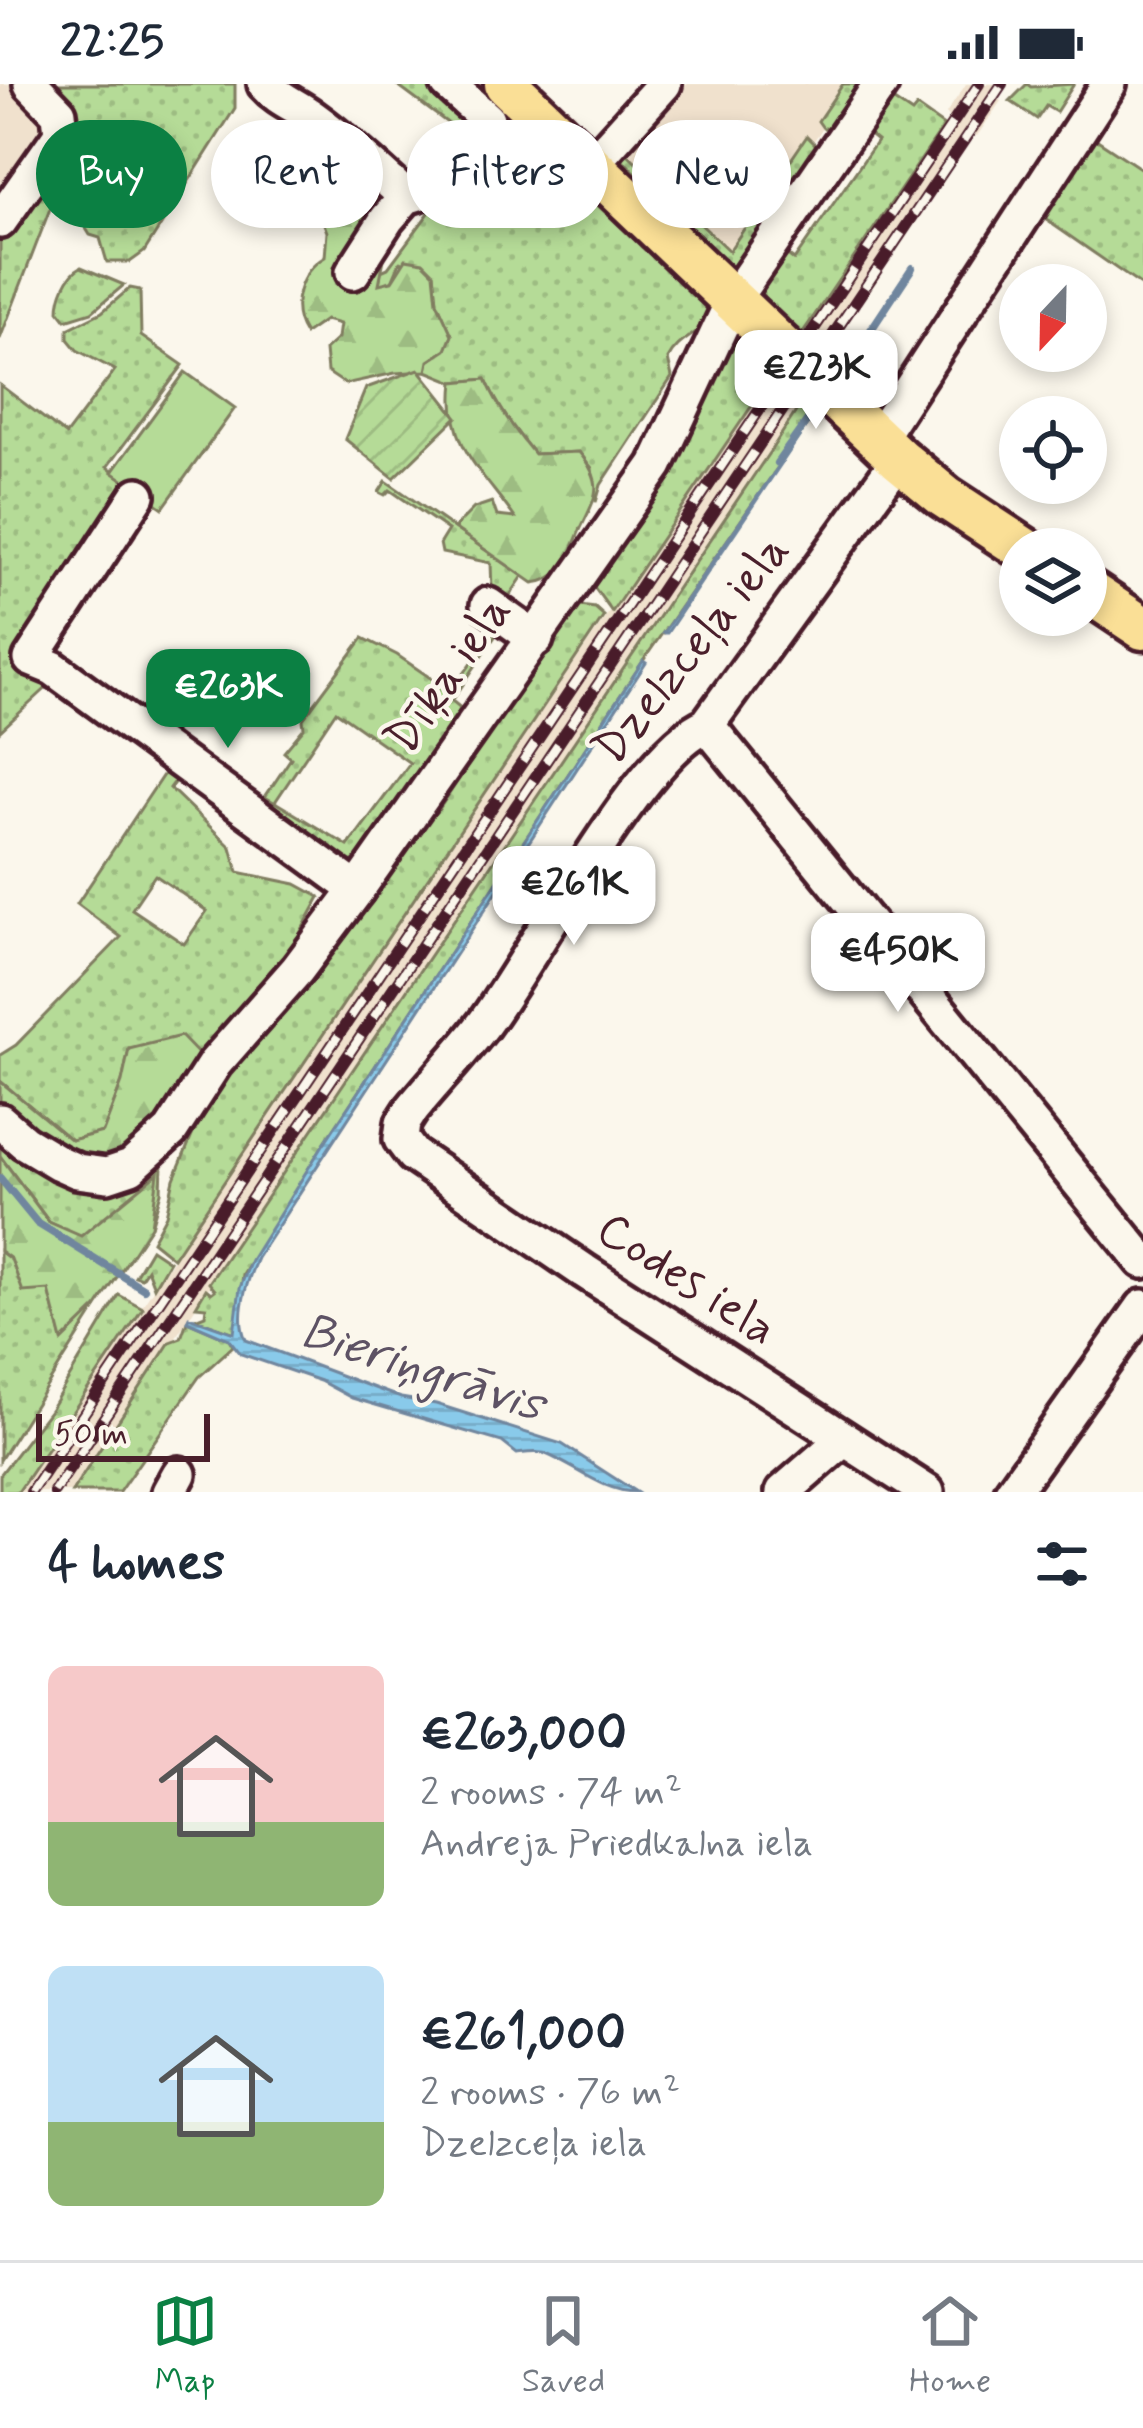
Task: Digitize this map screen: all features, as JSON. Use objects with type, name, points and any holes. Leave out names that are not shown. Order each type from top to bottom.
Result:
[{"type":"main road","points":[[506,84],[544,120]]},
{"type":"main road","points":[[608,181],[888,449],[999,532]]},
{"type":"main road","points":[[1107,604],[1143,628]]},
{"type":"street","points":[[0,221],[62,134],[59,112],[31,84]]},
{"type":"street","points":[[265,84],[374,166],[406,197]]},
{"type":"street","points":[[353,272],[406,197],[438,187],[488,119],[448,84]]},
{"type":"street","points":[[608,146],[664,84]]},
{"type":"street","name":"Dīķa iela","points":[[0,1121],[24,1142],[76,1171],[107,1174],[130,1167],[171,1131],[214,1063],[297,970],[357,890],[656,465],[733,300],[881,84]]},
{"type":"street","name":"Dzelzceļa iela","points":[[401,1139],[412,1109],[484,1024],[649,778],[688,732],[707,725],[888,449],[1109,84]]},
{"type":"street","points":[[138,495],[32,659],[53,668],[186,761],[357,890]]},
{"type":"street","points":[[488,605],[536,639]]},
{"type":"street","points":[[707,725],[1143,1261]]},
{"type":"street","name":"Codes iela","points":[[401,1139],[413,1155],[584,1271],[927,1492]]},
{"type":"street","points":[[1012,1492],[1143,1307]]},
{"type":"street","points":[[783,1492],[844,1439]]},
{"type":"shaded area","points":[[0,84],[52,84],[80,120],[36,120],[36,228],[43,228],[0,339]]},
{"type":"shaded area","points":[[643,84],[852,84],[791,175],[791,120],[632,120],[632,169],[608,146],[608,120]]},
{"type":"shaded area","points":[[966,84],[1007,84],[997,98],[1001,101],[977,136],[973,134],[968,141],[823,356],[801,335],[944,126],[946,114]]},
{"type":"shaded area","points":[[693,228],[755,228],[731,264]]},
{"type":"shaded area","points":[[776,370],[800,391],[797,409],[72,1492],[18,1492],[470,814]]},
{"type":"green space","points":[[52,84],[235,84],[235,108],[227,120],[211,120],[211,146],[187,184],[187,120],[80,120]]},
{"type":"green space","points":[[395,84],[428,84],[466,119],[443,120]]},
{"type":"green space","points":[[843,84],[866,84],[831,128],[823,128],[818,121]]},
{"type":"green space","points":[[1027,84],[1074,84],[1056,112],[1046,106],[1037,119],[1010,101]]},
{"type":"green space","points":[[891,99],[912,113],[917,107],[944,126],[801,335],[756,293],[784,252],[794,260],[877,141],[867,133]]},
{"type":"green space","points":[[807,136],[821,150],[791,193],[791,160]]},
{"type":"green space","points":[[1096,139],[1143,170],[1143,287],[1045,219]]},
{"type":"green space","points":[[625,151],[632,158],[632,169],[620,157]]},
{"type":"green space","points":[[36,183],[36,228],[43,228],[0,339],[0,230]]},
{"type":"green space","points":[[383,203],[402,231],[385,254],[379,284],[392,281],[406,259],[423,262],[434,273],[437,302],[452,335],[446,350],[429,361],[427,371],[345,384],[327,372],[325,350],[338,338],[340,324],[325,320],[305,334],[297,302],[303,281],[325,257],[326,228],[383,228]]},
{"type":"green space","points":[[608,215],[713,313],[668,359],[672,377],[601,485],[596,502],[592,468],[579,452],[534,454],[486,379],[454,382],[427,371],[429,361],[446,349],[452,335],[437,302],[434,273],[400,262],[392,281],[379,285],[381,271],[418,228],[608,228]]},
{"type":"green space","points":[[86,228],[159,228],[144,252],[130,262],[107,262],[100,238]]},
{"type":"green space","points":[[691,228],[705,228],[729,251],[745,228],[767,228],[740,267],[728,265]]},
{"type":"green space","points":[[81,267],[124,285],[92,312],[66,320],[59,311],[62,292]]},
{"type":"green space","points":[[130,288],[140,290],[141,336],[183,365],[107,467],[137,490],[36,638],[55,680],[0,731],[0,385],[66,435],[115,370],[77,350],[68,339],[68,329],[102,312]]},
{"type":"green space","points":[[735,331],[776,370],[612,612],[588,579]]},
{"type":"green space","points":[[419,369],[457,417],[394,478],[345,439],[366,388]]},
{"type":"green space","points":[[185,372],[235,408],[163,508],[112,472]]},
{"type":"green space","points":[[486,379],[534,454],[579,452],[593,473],[594,499],[569,557],[544,581],[533,583],[454,528],[474,508],[492,502],[497,516],[515,518],[469,456],[456,423],[454,382]]},
{"type":"green space","points":[[800,391],[812,402],[812,418],[643,661],[323,1145],[243,1275],[235,1333],[195,1319],[205,1315],[206,1307],[196,1306],[206,1289],[215,1290],[209,1283],[773,447],[797,410],[793,406]]},
{"type":"green space","points":[[386,481],[523,576],[504,604],[492,590],[491,563],[442,553],[440,543],[448,530],[390,490],[385,495],[379,492]]},
{"type":"green space","points":[[572,605],[595,608],[604,616],[173,1258],[152,1241],[217,1076],[331,954],[410,839],[439,809],[479,749],[498,708],[551,645]]},
{"type":"green space","points":[[502,626],[452,701],[462,709],[358,859],[347,863],[268,813],[274,802],[265,797],[291,758],[284,752],[363,638],[451,692]],"holes":[[[336,711],[410,763],[348,846],[275,802]]]},
{"type":"green space","points":[[173,760],[184,769],[170,788],[231,847],[238,872],[296,884],[320,897],[287,957],[205,1061],[129,1049],[103,1132],[71,1140],[0,1081],[0,1055],[16,1045],[121,937],[77,904]],"holes":[[[155,875],[207,911],[184,944],[132,909]]]},
{"type":"green space","points":[[181,1036],[205,1061],[127,1158],[80,1157],[0,1115],[0,1081],[71,1140],[103,1132],[129,1049]]},
{"type":"green space","points":[[0,1134],[27,1160],[162,1164],[161,1192],[151,1226],[157,1175],[81,1237],[49,1222],[0,1156]]},
{"type":"green space","points":[[0,1156],[49,1222],[81,1236],[158,1173],[151,1226],[97,1307],[62,1341],[49,1290],[23,1292],[11,1259],[0,1251]]},
{"type":"green space","points":[[151,1249],[169,1261],[154,1287],[147,1269],[141,1278],[135,1276]]},
{"type":"green space","points":[[0,1251],[49,1290],[62,1340],[97,1307],[0,1460]]},
{"type":"green space","points":[[119,1295],[143,1308],[18,1492],[0,1492],[0,1475],[50,1410]]},
{"type":"green space","points":[[187,1321],[229,1339],[233,1346],[199,1377],[119,1492],[72,1492],[170,1342],[181,1338]]},
{"type":"water","points":[[812,418],[667,633],[663,633]]},
{"type":"water","points":[[643,661],[646,663],[257,1258],[242,1310],[246,1340],[401,1398],[436,1404],[562,1444],[636,1492],[601,1483],[546,1454],[517,1454],[502,1442],[352,1398],[320,1381],[241,1354],[229,1339],[187,1321],[189,1317],[234,1333],[240,1288],[251,1260]]},
{"type":"waterway","points":[[847,366],[912,268]]},
{"type":"waterway","points":[[777,463],[809,418]]},
{"type":"waterway","name":"Bieriņgrāvis","points":[[0,1178],[37,1223],[144,1289]]},
{"type":"railway","points":[[31,1492],[979,84]]},
{"type":"railway","points":[[54,1492],[1002,84]]}]
